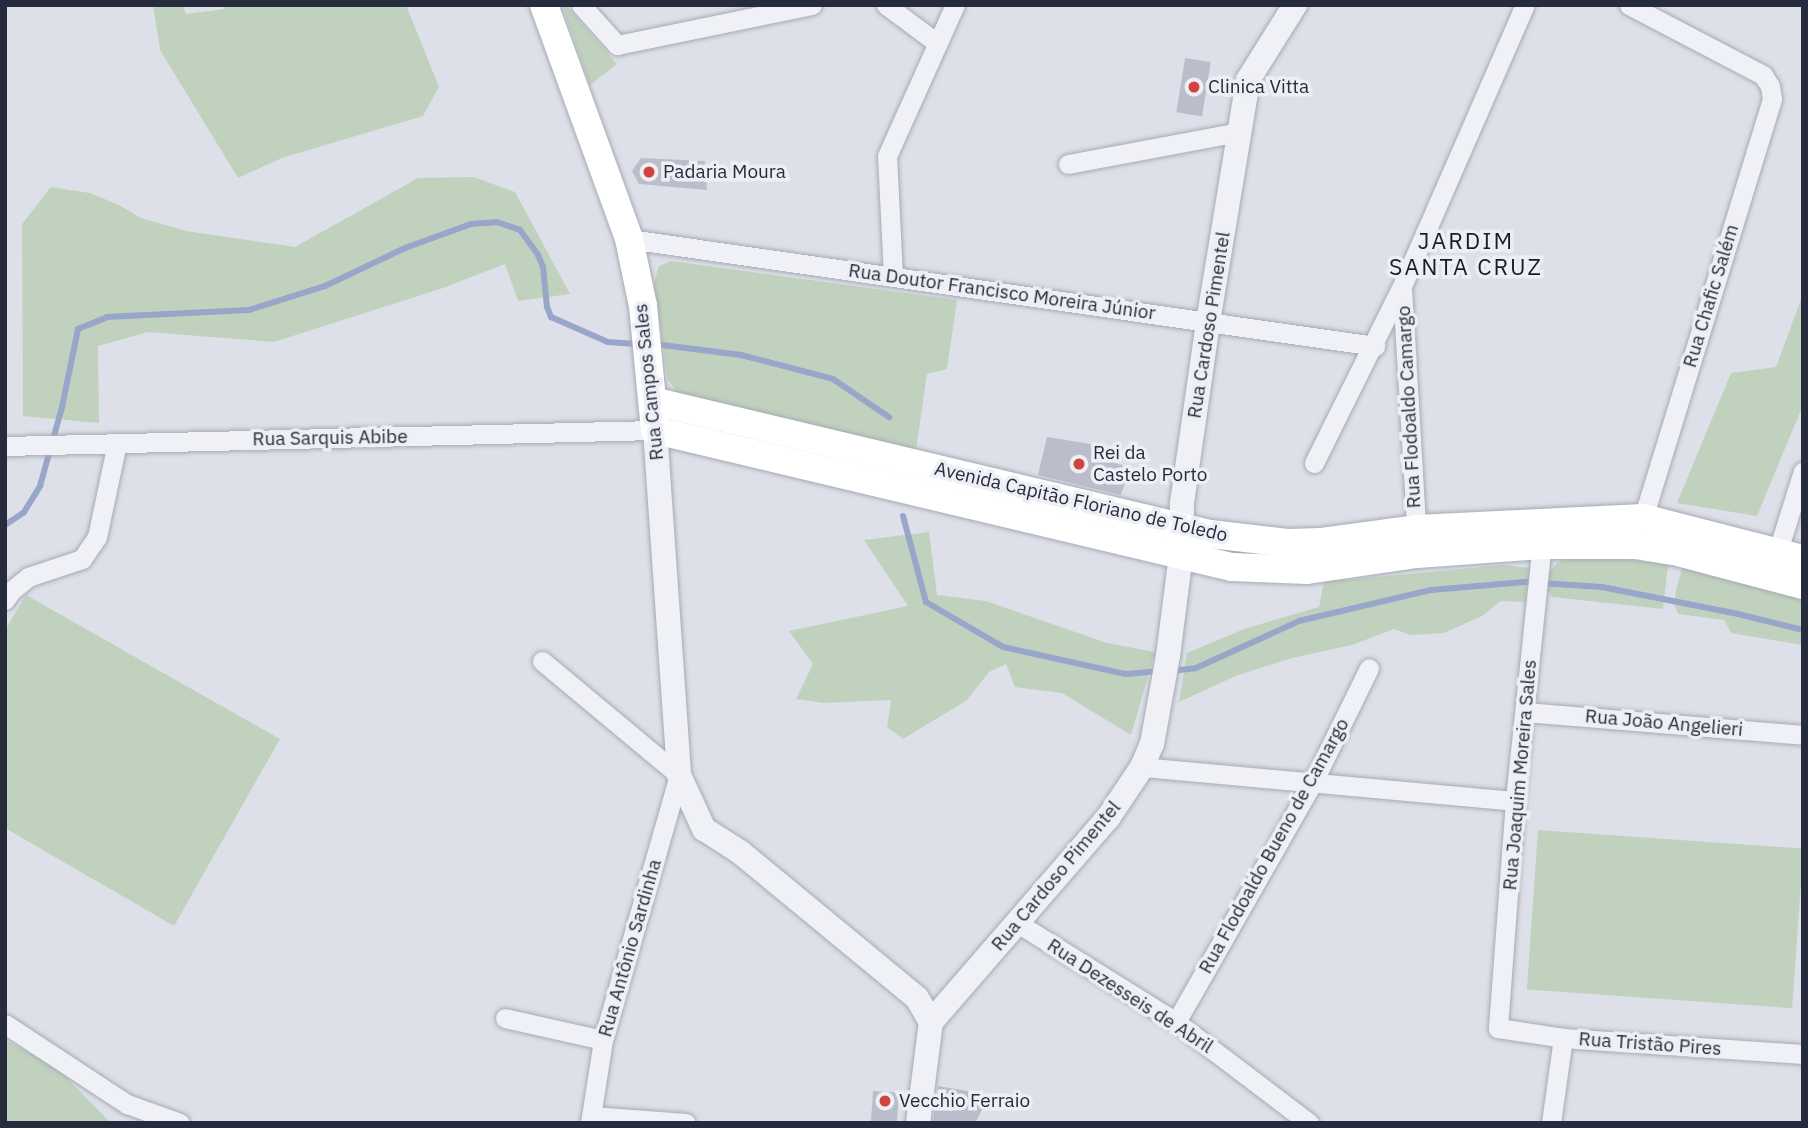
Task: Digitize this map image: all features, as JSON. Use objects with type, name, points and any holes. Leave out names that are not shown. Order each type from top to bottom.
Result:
[{"type":"main road","name":"Rua Campos Sales","points":[[544,5],[629,239],[643,306],[651,365],[655,430]]},
{"type":"main road","name":"Avenida Capitão Floriano de Toledo","points":[[653,401],[902,461],[1006,500],[1181,555],[1232,567],[1286,570],[1417,542]]},
{"type":"main road","name":"Avenida Capitão Floriano de Toledo","points":[[655,430],[920,494],[1006,500],[1181,527],[1210,534],[1289,542],[1635,545],[1784,561]]},
{"type":"main road","name":"Avenida Capitão Floriano de Toledo","points":[[1542,545],[1643,518],[1784,561],[1803,584]]},
{"type":"street","points":[[581,5],[617,45],[812,5]]},
{"type":"street","points":[[886,5],[937,43]]},
{"type":"street","points":[[892,277],[887,156],[955,5]]},
{"type":"street","name":"Rua Cardoso Pimentel","points":[[931,1022],[1108,818],[1142,767],[1152,744],[1168,656],[1181,555],[1181,527],[1208,322],[1248,80],[1295,5]]},
{"type":"street","name":"Rua Flodoaldo Camargo","points":[[1314,463],[1375,346],[1525,5]]},
{"type":"street","name":"Rua Chafic Salém","points":[[1629,5],[1763,75],[1770,86],[1772,99],[1643,518]]},
{"type":"street","points":[[1068,164],[1239,132]]},
{"type":"street","name":"Rua Doutor Francisco Moreira Júnior","points":[[629,239],[1375,346]]},
{"type":"street","name":"Rua Flodoaldo Camargo","points":[[1402,286],[1417,542]]},
{"type":"street","name":"Rua Sarquis Abibe","points":[[5,446],[655,430]]},
{"type":"street","name":"Rua Campos Sales","points":[[655,430],[679,775]]},
{"type":"street","points":[[5,600],[11,591],[28,577],[82,559],[97,537],[117,443]]},
{"type":"street","points":[[1784,561],[1803,471]]},
{"type":"street","name":"Rua Joaquim Moreira Sales","points":[[1498,1028],[1516,801],[1542,545]]},
{"type":"street","points":[[542,661],[679,775],[704,829],[740,852],[918,998],[931,1022],[918,1123]]},
{"type":"street","name":"Rua Flodoaldo Bueno de Camargo","points":[[1176,1022],[1312,784],[1368,668]]},
{"type":"street","name":"Rua João Angelieri","points":[[1525,712],[1803,734]]},
{"type":"street","points":[[1142,767],[1516,801]]},
{"type":"street","name":"Rua Antônio Sardinha","points":[[591,1119],[603,1040],[679,775]]},
{"type":"street","name":"Rua Dezesseis de Abril","points":[[1016,922],[1176,1022],[1309,1123]]},
{"type":"street","points":[[505,1018],[603,1040]]},
{"type":"street","points":[[5,1024],[127,1104],[180,1123]]},
{"type":"street","name":"Rua Tristão Pires","points":[[1498,1028],[1563,1038],[1803,1054]]},
{"type":"street","points":[[1550,1123],[1563,1038]]},
{"type":"street","points":[[591,1119],[686,1123]]},
{"type":"green space","points":[[153,5],[183,5],[186,14],[224,9],[224,5],[406,5],[439,87],[423,116],[282,158],[238,178],[160,50]]},
{"type":"green space","points":[[562,5],[566,5],[617,64],[590,85]]},
{"type":"green space","points":[[474,177],[515,192],[570,294],[518,301],[505,264],[443,288],[274,342],[148,332],[98,346],[99,423],[23,416],[22,224],[51,187],[90,193],[141,218],[186,231],[295,247],[418,178]]},
{"type":"green space","points":[[671,261],[957,300],[947,369],[927,374],[915,457],[678,393],[668,380],[654,283],[659,266]]},
{"type":"green space","points":[[1803,294],[1803,405],[1757,516],[1677,503],[1731,373],[1776,367]]},
{"type":"green space","points":[[929,532],[937,595],[986,601],[1107,643],[1155,652],[1131,735],[1062,693],[1015,687],[1006,664],[989,672],[966,701],[903,739],[887,727],[891,700],[824,703],[796,699],[813,664],[789,631],[908,606],[864,540]]},
{"type":"green space","points":[[1573,555],[1665,563],[1668,566],[1663,609],[1552,597],[1546,589],[1548,574],[1557,563]]},
{"type":"green space","points":[[1504,565],[1530,568],[1525,602],[1501,601],[1482,616],[1444,633],[1411,635],[1394,629],[1352,645],[1292,658],[1238,675],[1179,702],[1187,653],[1244,629],[1319,607],[1324,582]]},
{"type":"green space","points":[[1687,567],[1803,599],[1803,645],[1731,633],[1724,620],[1678,614],[1674,604],[1676,590],[1682,569]]},
{"type":"green space","points":[[26,595],[280,739],[174,926],[5,828],[5,630]]},
{"type":"green space","points":[[1538,830],[1803,849],[1792,1008],[1527,990]]},
{"type":"green space","points":[[5,1040],[56,1067],[111,1123],[5,1123]]},
{"type":"building","name":"Clinica Vitta","points":[[1185,58],[1211,62],[1202,116],[1176,112]]},
{"type":"building","points":[[641,158],[705,161],[707,190],[639,184],[632,171]]},
{"type":"building","name":"Rei da Castelo Porto","points":[[1047,437],[1109,447],[1107,461],[1130,467],[1121,495],[1038,475]]},
{"type":"building","points":[[938,1086],[980,1093],[975,1100],[985,1104],[975,1123],[933,1123]]},
{"type":"building","name":"Vecchio Ferraio","points":[[873,1091],[899,1093],[897,1123],[871,1123]]},
{"type":"waterway","points":[[5,525],[24,512],[40,486],[62,407],[78,329],[107,317],[249,310],[325,286],[405,248],[471,224],[497,222],[520,230],[538,255],[543,267],[547,307],[551,317],[608,342],[640,344]]},
{"type":"waterway","points":[[654,344],[741,355],[833,379],[889,417]]},
{"type":"waterway","points":[[903,516],[926,602],[1003,647],[1126,674],[1159,671]]},
{"type":"waterway","points":[[1169,671],[1196,668],[1299,621],[1431,590],[1525,582],[1602,587],[1803,630]]},
{"type":"place","name":"Clinica Vitta","points":[[1194,87]]},
{"type":"place","name":"Padaria Moura","points":[[649,172]]},
{"type":"place","name":"Rei da Castelo Porto","points":[[1079,464]]},
{"type":"place","name":"Vecchio Ferraio","points":[[885,1101]]},
{"type":"district","name":"JARDIM SANTA CRUZ","points":[[1466,253]]}]
